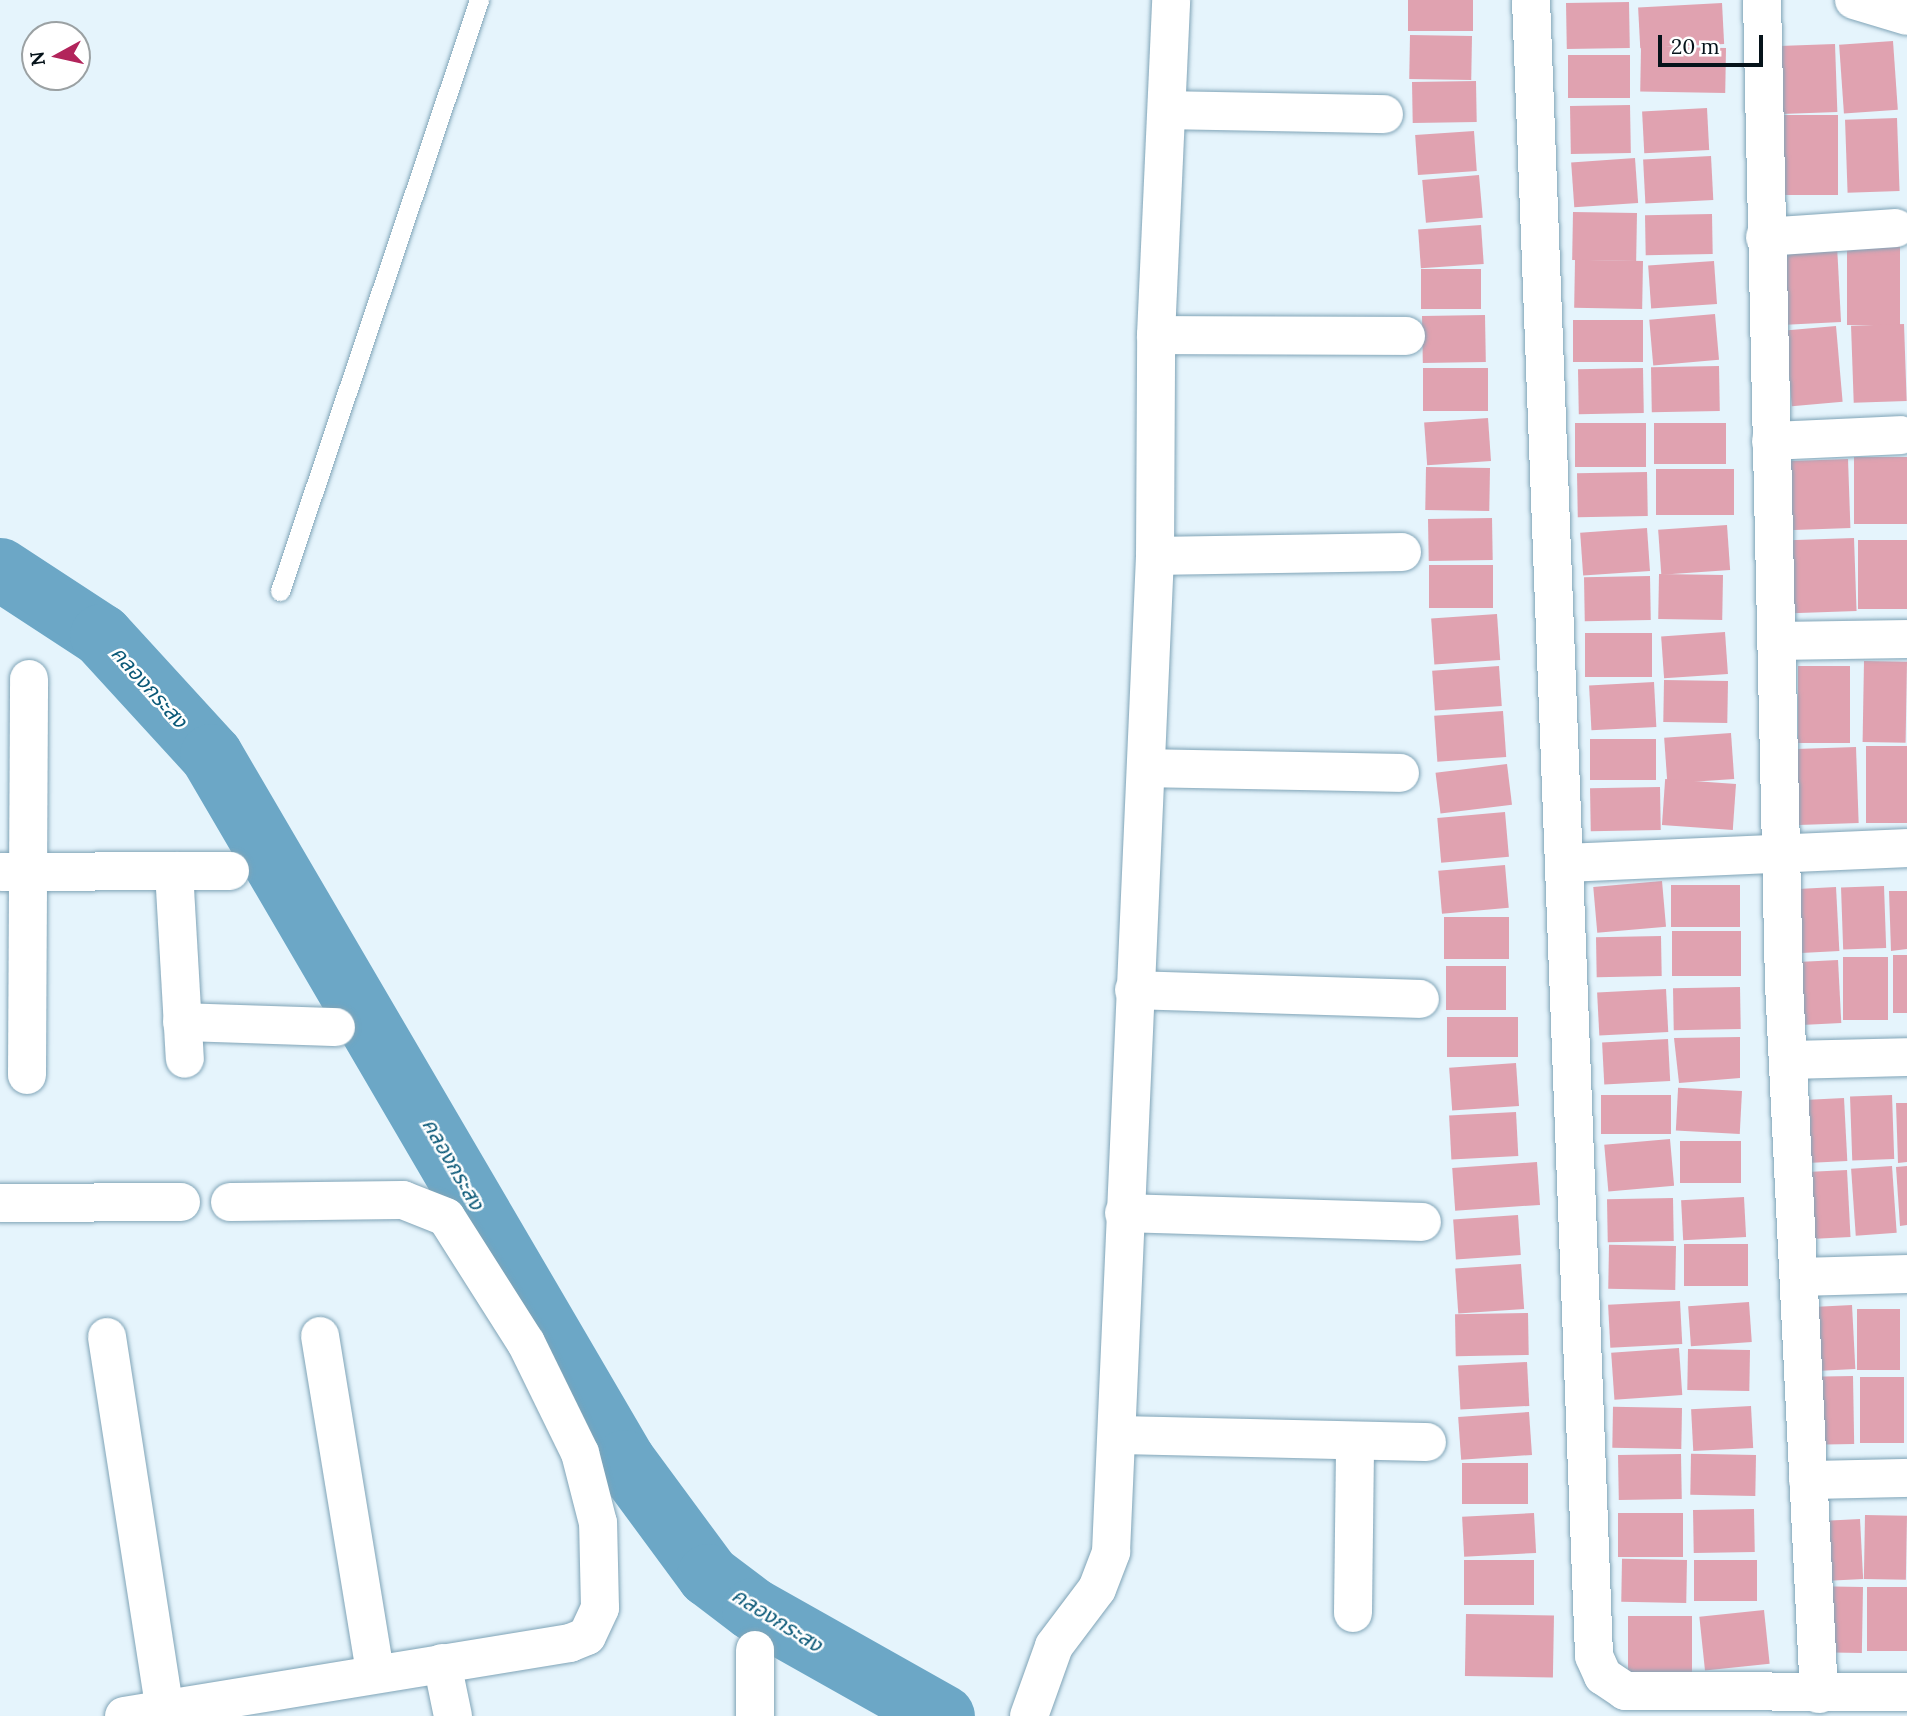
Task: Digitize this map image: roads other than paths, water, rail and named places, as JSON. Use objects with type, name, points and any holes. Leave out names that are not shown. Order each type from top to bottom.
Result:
[{"type":"street","points":[[1031,1708],[1054,1646],[1097,1589],[1111,1552],[1155,556],[1156,335],[1171,0]]},
{"type":"street","points":[[1531,0],[1567,863],[1594,1656],[1603,1676],[1625,1691],[1819,1694],[1907,1692]]},
{"type":"street","points":[[1762,0],[1765,237],[1788,1060],[1819,1694]]},
{"type":"street","points":[[1854,0],[1907,16]]},
{"type":"street","points":[[1168,110],[1384,114]]},
{"type":"street","points":[[1765,237],[1896,228]]},
{"type":"street","points":[[1156,335],[1406,336]]},
{"type":"street","points":[[1771,441],[1901,435]]},
{"type":"street","points":[[1155,556],[1402,552]]},
{"type":"street","points":[[1778,641],[1907,639]]},
{"type":"street","points":[[27,1075],[13,872],[29,679]]},
{"type":"street","points":[[1146,768],[1400,773]]},
{"type":"street","points":[[1567,863],[1782,856],[1907,848]]},
{"type":"street","points":[[174,871],[183,1041],[336,1027]]},
{"type":"street","points":[[13,872],[230,871]]},
{"type":"street","points":[[1134,990],[1420,999]]},
{"type":"street","points":[[1788,1060],[1907,1057]]},
{"type":"street","points":[[124,1716],[165,1710],[228,1707],[375,1672],[442,1663],[587,1636],[600,1608],[598,1523],[580,1453],[519,1331],[446,1217],[403,1200],[230,1202]]},
{"type":"street","points":[[0,1203],[181,1202]]},
{"type":"street","points":[[1124,1213],[1422,1222]]},
{"type":"street","points":[[1799,1277],[1907,1274]]},
{"type":"street","points":[[320,1336],[375,1672]]},
{"type":"street","points":[[107,1337],[165,1710]]},
{"type":"street","points":[[1117,1435],[1427,1442]]},
{"type":"street","points":[[1353,1613],[1355,1441]]},
{"type":"street","points":[[1808,1480],[1907,1479]]},
{"type":"street","points":[[755,1650],[755,1716]]},
{"type":"street","points":[[442,1663],[453,1716]]},
{"type":"lane","points":[[280,592],[480,0]]},
{"type":"waterway","name":"คลองกระสง","points":[[0,569],[101,635],[211,755],[624,1461],[708,1575],[753,1609],[943,1716]]}]
